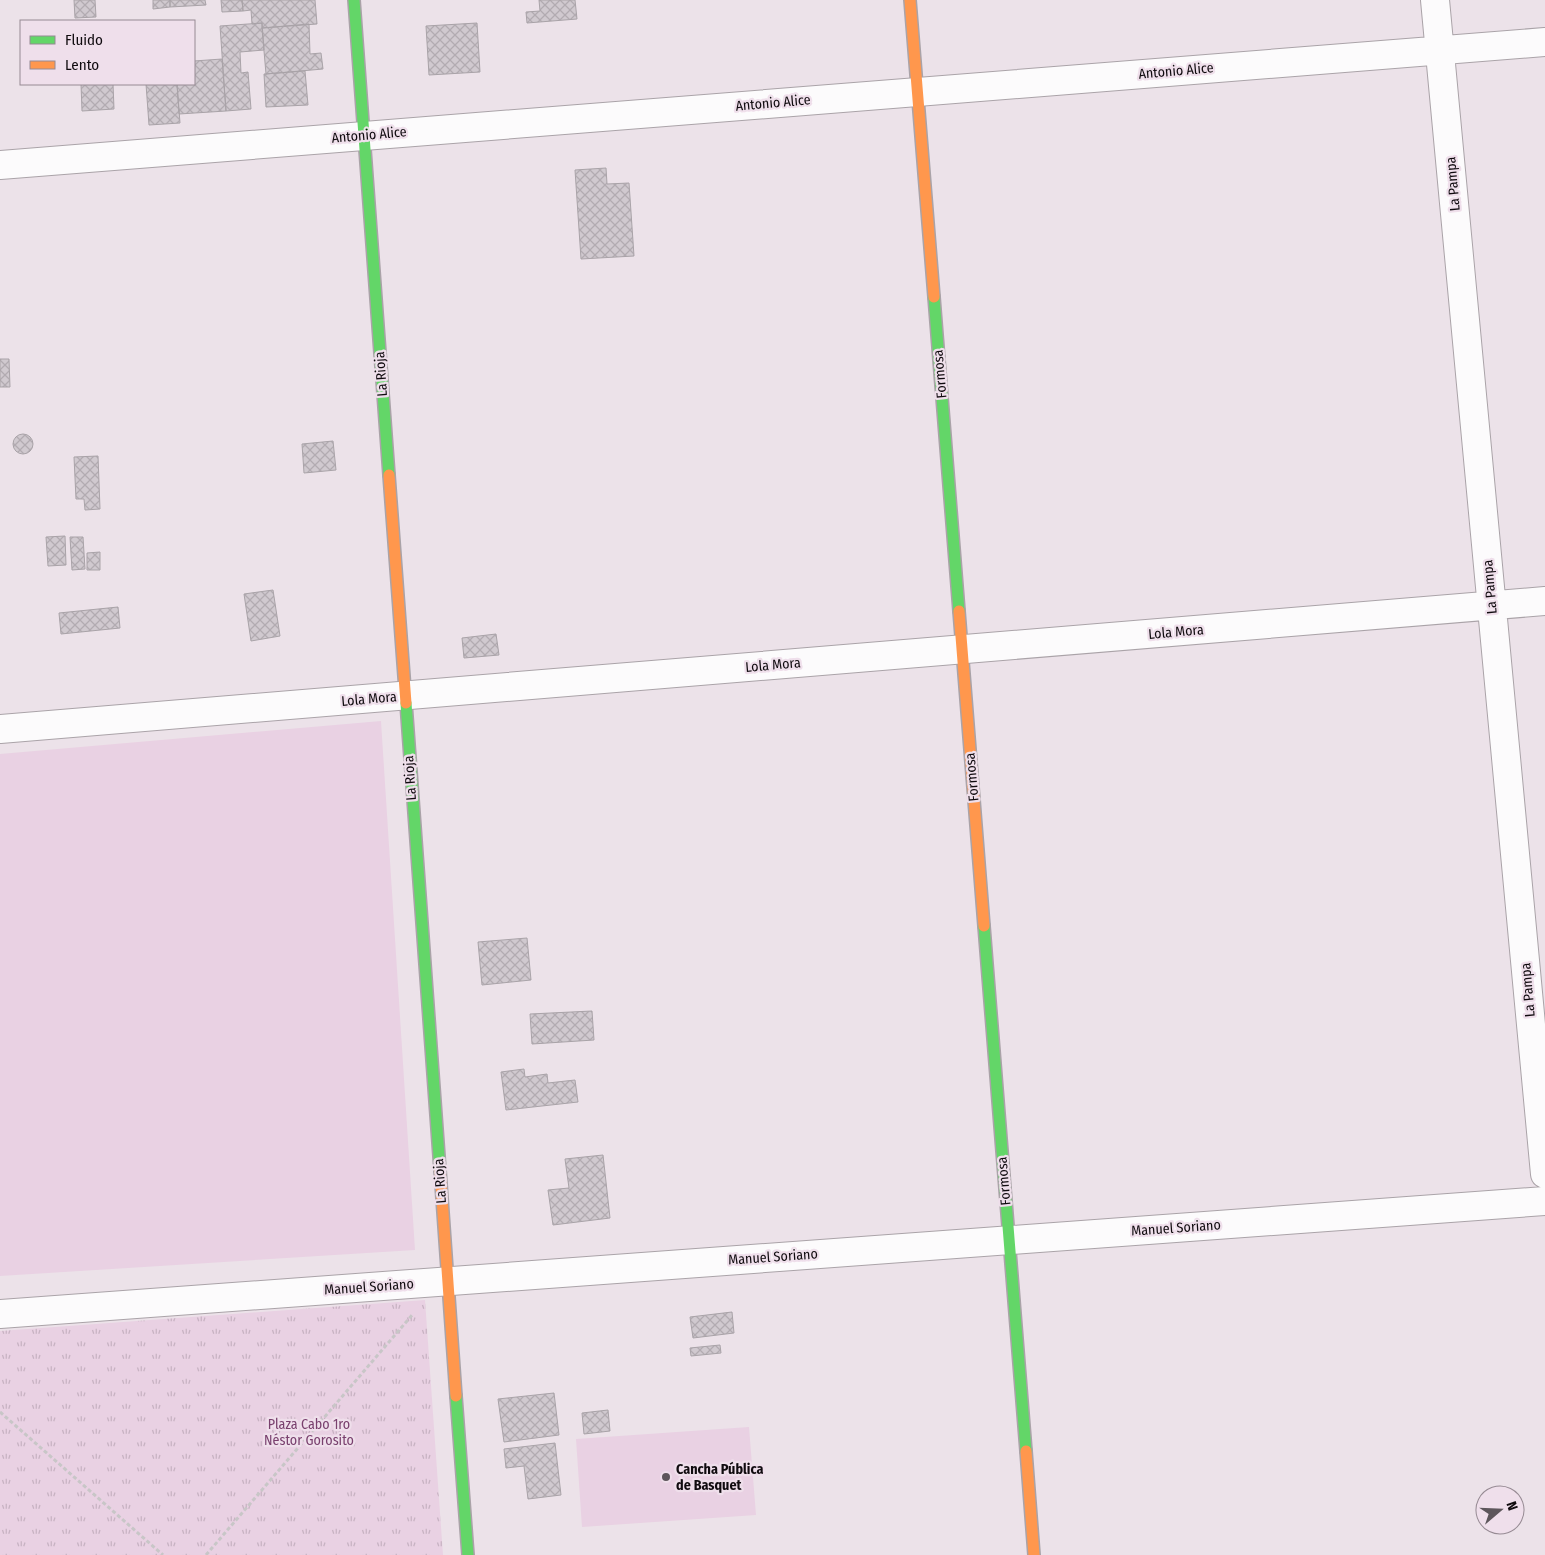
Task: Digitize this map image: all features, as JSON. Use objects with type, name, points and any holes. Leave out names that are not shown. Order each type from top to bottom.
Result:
[{"type":"street","name":"La Rioja","points":[[354,0],[468,1555]]},
{"type":"street","name":"Formosa","points":[[910,0],[1034,1555]]},
{"type":"street","name":"La Pampa","points":[[1436,0],[1545,1174]]},
{"type":"street","name":"Antonio Alice","points":[[0,165],[1545,42]]},
{"type":"street","name":"Lola Mora","points":[[0,729],[1545,602]]},
{"type":"street","name":"Manuel Soriano","points":[[0,1314],[1545,1201]]},
{"type":"path","points":[[206,1555],[418,1308]]},
{"type":"path","points":[[0,1412],[163,1555]]},
{"type":"green space","points":[[381,721],[415,1250],[0,1276],[0,754]]},
{"type":"green space","name":"Plaza Cabo 1ro Néstor Gorosito","points":[[425,1300],[443,1555],[0,1555],[0,1331]]},
{"type":"green space","name":"Cancha Pública de Basquet","points":[[749,1427],[756,1515],[582,1527],[576,1439]]},
{"type":"building","points":[[74,0],[95,0],[96,17],[75,18]]},
{"type":"building","points":[[153,0],[170,0],[170,7],[153,9]]},
{"type":"building","points":[[170,0],[205,0],[206,5],[170,7]]},
{"type":"building","points":[[221,0],[242,0],[243,11],[222,12]]},
{"type":"building","points":[[242,0],[315,0],[317,24],[262,28],[262,23],[252,24],[251,10],[243,11]]},
{"type":"building","points":[[539,0],[575,0],[577,19],[527,23],[526,12],[540,11]]},
{"type":"building","points":[[262,23],[264,50],[240,52],[241,73],[248,72],[251,109],[226,111],[220,26]]},
{"type":"building","points":[[477,23],[480,72],[429,75],[426,26]]},
{"type":"building","points":[[309,24],[310,54],[321,53],[323,69],[266,74],[262,28]]},
{"type":"building","points":[[222,59],[226,111],[179,114],[177,85],[195,85],[195,61]]},
{"type":"building","points":[[305,71],[308,105],[266,107],[264,74]]},
{"type":"building","points":[[81,85],[113,85],[114,109],[82,111]]},
{"type":"building","points":[[146,85],[177,85],[180,123],[149,125]]},
{"type":"building","points":[[606,168],[607,184],[629,183],[634,256],[581,259],[575,170]]},
{"type":"building","points":[[0,359],[9,359],[10,387],[0,387]]},
{"type":"building","points":[[19,434],[27,434],[33,440],[33,448],[27,454],[19,454],[13,448],[13,440]]},
{"type":"building","points":[[333,441],[336,470],[304,473],[302,444]]},
{"type":"building","points":[[98,456],[100,509],[85,510],[84,499],[76,499],[74,457]]},
{"type":"building","points":[[65,536],[66,565],[48,566],[46,537]]},
{"type":"building","points":[[70,537],[83,537],[85,569],[72,570]]},
{"type":"building","points":[[100,552],[100,570],[87,570],[87,553]]},
{"type":"building","points":[[273,590],[280,636],[251,641],[244,594]]},
{"type":"building","points":[[118,607],[120,628],[61,634],[59,613]]},
{"type":"building","points":[[496,634],[499,655],[464,658],[462,638]]},
{"type":"building","points":[[527,938],[531,980],[482,985],[478,942]]},
{"type":"building","points":[[592,1011],[594,1040],[532,1044],[530,1014]]},
{"type":"building","points":[[524,1069],[525,1077],[547,1074],[548,1083],[575,1080],[578,1102],[506,1110],[501,1072]]},
{"type":"building","points":[[603,1155],[610,1218],[553,1225],[548,1190],[569,1188],[565,1159]]},
{"type":"building","points":[[732,1312],[734,1333],[693,1338],[690,1317]]},
{"type":"building","points":[[720,1345],[721,1353],[691,1356],[690,1348]]},
{"type":"building","points":[[554,1393],[559,1435],[504,1442],[498,1399]]},
{"type":"building","points":[[608,1410],[610,1431],[584,1434],[582,1413]]},
{"type":"building","points":[[555,1443],[561,1495],[528,1499],[524,1466],[506,1468],[504,1449]]},
{"type":"traffic: fast","points":[[354,0],[389,475]]},
{"type":"traffic: fast","points":[[934,297],[959,611]]},
{"type":"traffic: fast","points":[[406,703],[440,1170]]},
{"type":"traffic: fast","points":[[984,926],[1026,1451]]},
{"type":"traffic: fast","points":[[456,1396],[468,1555]]},
{"type":"traffic: slow","points":[[910,0],[934,297]]},
{"type":"traffic: slow","points":[[389,475],[406,703]]},
{"type":"traffic: slow","points":[[959,611],[984,926]]},
{"type":"traffic: slow","points":[[440,1170],[456,1396]]},
{"type":"traffic: slow","points":[[1026,1451],[1034,1555]]},
{"type":"place","name":"Cancha Pública de Basquet","points":[[666,1477]]}]
